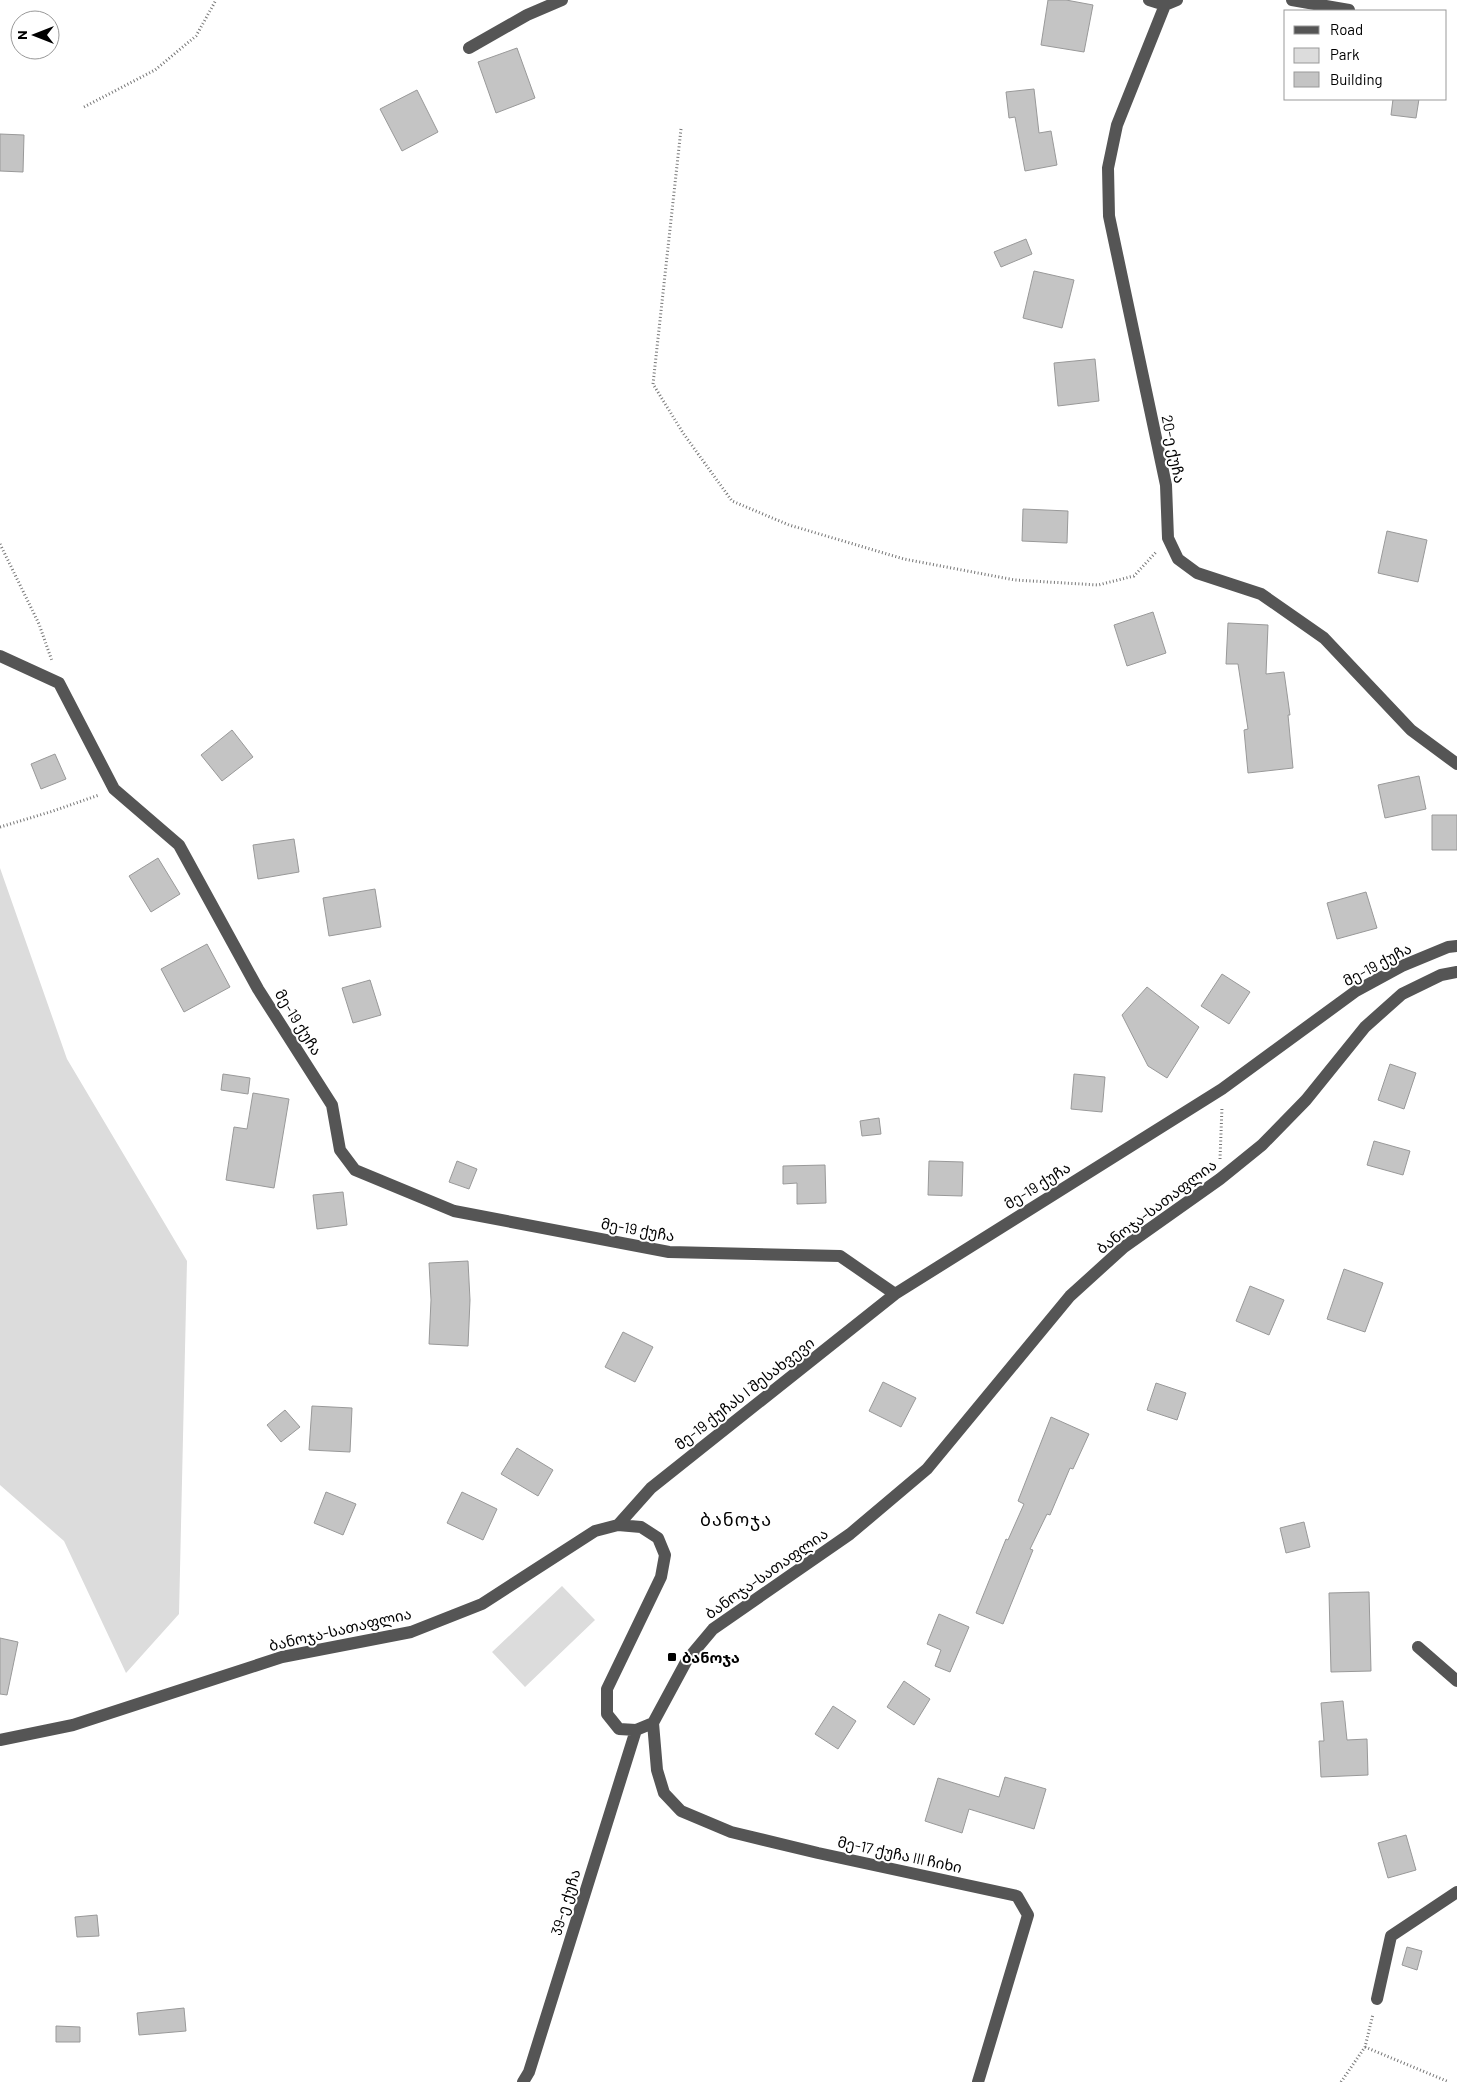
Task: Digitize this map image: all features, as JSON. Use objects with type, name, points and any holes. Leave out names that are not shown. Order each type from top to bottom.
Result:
[{"type":"street","points":[[469,48],[527,15],[562,0]]},
{"type":"street","points":[[1148,0],[1165,5],[1177,0]]},
{"type":"street","points":[[1292,0],[1349,10]]},
{"type":"street","name":"20-ე ქუჩა","points":[[1165,5],[1117,125],[1108,168],[1108,216],[1166,485],[1168,538],[1178,559],[1197,573],[1261,594],[1324,638],[1411,730],[1457,764]]},
{"type":"street","points":[[0,656],[59,683]]},
{"type":"street","name":"მე-19 ქუჩა","points":[[59,683],[114,789],[179,845],[258,989],[332,1105],[340,1150],[356,1170],[454,1211],[670,1252],[840,1256],[895,1294],[1222,1089],[1356,991],[1402,966],[1448,947],[1457,946]]},
{"type":"street","name":"ბანოჯა-სათაფლია","points":[[653,1723],[687,1660],[713,1629],[850,1534],[927,1469],[1070,1296],[1124,1247],[1220,1179],[1262,1145],[1306,1100],[1365,1027],[1402,994],[1441,975],[1457,972]]},
{"type":"street","name":"მე-19 ქუჩას I შესახვევი","points":[[618,1525],[651,1488],[895,1294]]},
{"type":"street","name":"ბანოჯა-სათაფლია","points":[[0,1740],[73,1725],[282,1657],[411,1632],[482,1604],[595,1531],[618,1525],[641,1527],[658,1538],[665,1555],[661,1577],[607,1689],[607,1714],[619,1729],[636,1730]]},
{"type":"street","points":[[1418,1647],[1457,1681]]},
{"type":"street","points":[[636,1730],[653,1723]]},
{"type":"street","name":"მე-17 ქუჩა III ჩიხი","points":[[653,1723],[657,1770],[664,1793],[681,1811],[731,1832],[1017,1896],[1028,1915],[978,2082]]},
{"type":"street","name":"39-ე ქუჩა","points":[[523,2082],[529,2072],[636,1730]]},
{"type":"street","points":[[1377,1999],[1391,1936],[1457,1892]]},
{"type":"path","points":[[84,107],[162,64],[196,36],[216,0]]},
{"type":"path","points":[[681,129],[653,384],[683,433],[732,501],[789,525],[904,559],[1015,580],[1098,585],[1134,576],[1168,538]]},
{"type":"path","points":[[0,544],[39,624],[59,683]]},
{"type":"path","points":[[0,827],[50,812],[114,789]]},
{"type":"path","points":[[1220,1179],[1222,1089]]},
{"type":"path","points":[[1342,2082],[1365,2047],[1377,1999]]},
{"type":"path","points":[[1365,2047],[1449,2082]]},
{"type":"green space","points":[[0,868],[67,1059],[187,1261],[179,1614],[126,1673],[64,1541],[0,1485]]},
{"type":"green space","points":[[562,1586],[595,1620],[525,1687],[492,1652]]},
{"type":"building","points":[[1048,0],[1066,0],[1093,5],[1084,52],[1041,45]]},
{"type":"building","points":[[517,48],[535,98],[496,113],[478,62]]},
{"type":"building","points":[[1034,89],[1039,133],[1051,131],[1057,165],[1025,171],[1015,117],[1009,118],[1006,92]]},
{"type":"building","points":[[417,90],[438,132],[402,151],[380,109]]},
{"type":"building","points":[[1393,100],[1419,100],[1416,118],[1391,115]]},
{"type":"building","points":[[0,134],[24,135],[23,172],[0,171]]},
{"type":"building","points":[[1026,239],[1032,254],[1001,267],[994,252]]},
{"type":"building","points":[[1034,271],[1074,280],[1062,328],[1023,318]]},
{"type":"building","points":[[1095,359],[1099,401],[1058,406],[1054,363]]},
{"type":"building","points":[[1023,509],[1068,511],[1067,543],[1022,541]]},
{"type":"building","points":[[1387,531],[1427,540],[1418,582],[1378,573]]},
{"type":"building","points":[[1153,612],[1166,653],[1127,666],[1114,625]]},
{"type":"building","points":[[1228,623],[1268,625],[1266,674],[1284,672],[1290,715],[1288,715],[1293,768],[1248,773],[1244,730],[1248,729],[1238,664],[1226,664]]},
{"type":"building","points":[[232,730],[253,757],[222,781],[201,755]]},
{"type":"building","points":[[55,754],[66,779],[41,789],[31,764]]},
{"type":"building","points":[[1419,776],[1426,809],[1385,818],[1378,785]]},
{"type":"building","points":[[1432,815],[1457,815],[1457,850],[1432,850]]},
{"type":"building","points":[[294,839],[299,872],[258,879],[253,845]]},
{"type":"building","points":[[158,858],[180,894],[151,912],[129,876]]},
{"type":"building","points":[[375,889],[381,927],[329,936],[323,898]]},
{"type":"building","points":[[1366,892],[1377,928],[1337,939],[1327,903]]},
{"type":"building","points":[[207,944],[230,987],[184,1012],[161,969]]},
{"type":"building","points":[[1222,974],[1250,992],[1229,1024],[1201,1006]]},
{"type":"building","points":[[370,980],[381,1015],[353,1023],[342,988]]},
{"type":"building","points":[[1147,987],[1199,1027],[1167,1078],[1148,1066],[1122,1015]]},
{"type":"building","points":[[1390,1064],[1416,1073],[1404,1109],[1378,1100]]},
{"type":"building","points":[[223,1074],[250,1078],[248,1094],[221,1090]]},
{"type":"building","points":[[1074,1074],[1105,1077],[1102,1112],[1071,1109]]},
{"type":"building","points":[[253,1093],[289,1099],[274,1188],[226,1180],[234,1127],[247,1129]]},
{"type":"building","points":[[879,1118],[881,1134],[862,1136],[860,1121]]},
{"type":"building","points":[[1374,1141],[1410,1151],[1403,1175],[1367,1165]]},
{"type":"building","points":[[457,1161],[477,1169],[469,1189],[449,1182]]},
{"type":"building","points":[[929,1161],[963,1162],[962,1196],[928,1195]]},
{"type":"building","points":[[825,1165],[826,1203],[797,1204],[797,1183],[783,1184],[783,1166]]},
{"type":"building","points":[[343,1192],[347,1225],[317,1229],[313,1195]]},
{"type":"building","points":[[468,1261],[470,1300],[468,1346],[429,1344],[431,1300],[429,1263]]},
{"type":"building","points":[[1344,1269],[1383,1283],[1365,1332],[1327,1319]]},
{"type":"building","points":[[1250,1286],[1284,1300],[1269,1335],[1236,1321]]},
{"type":"building","points":[[623,1332],[653,1347],[635,1382],[605,1367]]},
{"type":"building","points":[[883,1382],[916,1398],[901,1427],[869,1411]]},
{"type":"building","points":[[1156,1383],[1186,1393],[1177,1420],[1147,1410]]},
{"type":"building","points":[[312,1406],[352,1408],[350,1452],[309,1450]]},
{"type":"building","points":[[285,1410],[300,1427],[281,1442],[267,1425]]},
{"type":"building","points":[[1051,1417],[1089,1434],[1073,1469],[1070,1468],[1050,1515],[1047,1514],[1030,1549],[1033,1550],[1003,1624],[976,1613],[1006,1539],[1008,1540],[1024,1504],[1018,1501]]},
{"type":"building","points":[[517,1448],[553,1470],[538,1496],[501,1474]]},
{"type":"building","points":[[326,1492],[356,1504],[343,1535],[314,1523]]},
{"type":"building","points":[[462,1492],[497,1509],[483,1540],[447,1523]]},
{"type":"building","points":[[1304,1522],[1310,1547],[1286,1553],[1280,1528]]},
{"type":"building","points":[[1369,1592],[1371,1671],[1331,1672],[1329,1593]]},
{"type":"building","points":[[939,1614],[969,1627],[950,1672],[935,1666],[941,1650],[927,1644]]},
{"type":"building","points":[[0,1638],[18,1642],[7,1695],[0,1694]]},
{"type":"building","points":[[904,1681],[930,1699],[914,1725],[887,1707]]},
{"type":"building","points":[[1343,1701],[1347,1740],[1367,1739],[1368,1775],[1321,1777],[1319,1741],[1324,1741],[1321,1703]]},
{"type":"building","points":[[833,1706],[856,1721],[838,1749],[815,1734]]},
{"type":"building","points":[[1005,1777],[1046,1789],[1034,1829],[969,1809],[962,1833],[925,1821],[938,1778],[999,1797]]},
{"type":"building","points":[[1406,1835],[1416,1870],[1388,1878],[1378,1843]]},
{"type":"building","points":[[97,1915],[99,1936],[77,1937],[75,1917]]},
{"type":"building","points":[[1407,1947],[1422,1951],[1417,1970],[1402,1965]]},
{"type":"building","points":[[184,2008],[186,2031],[139,2035],[137,2013]]},
{"type":"building","points":[[56,2026],[80,2027],[80,2042],[56,2042]]},
{"type":"place","name":"ბანოჯა","points":[[672,1657]]},
{"type":"district","name":"ბანოჯა","points":[[736,1519]]}]
